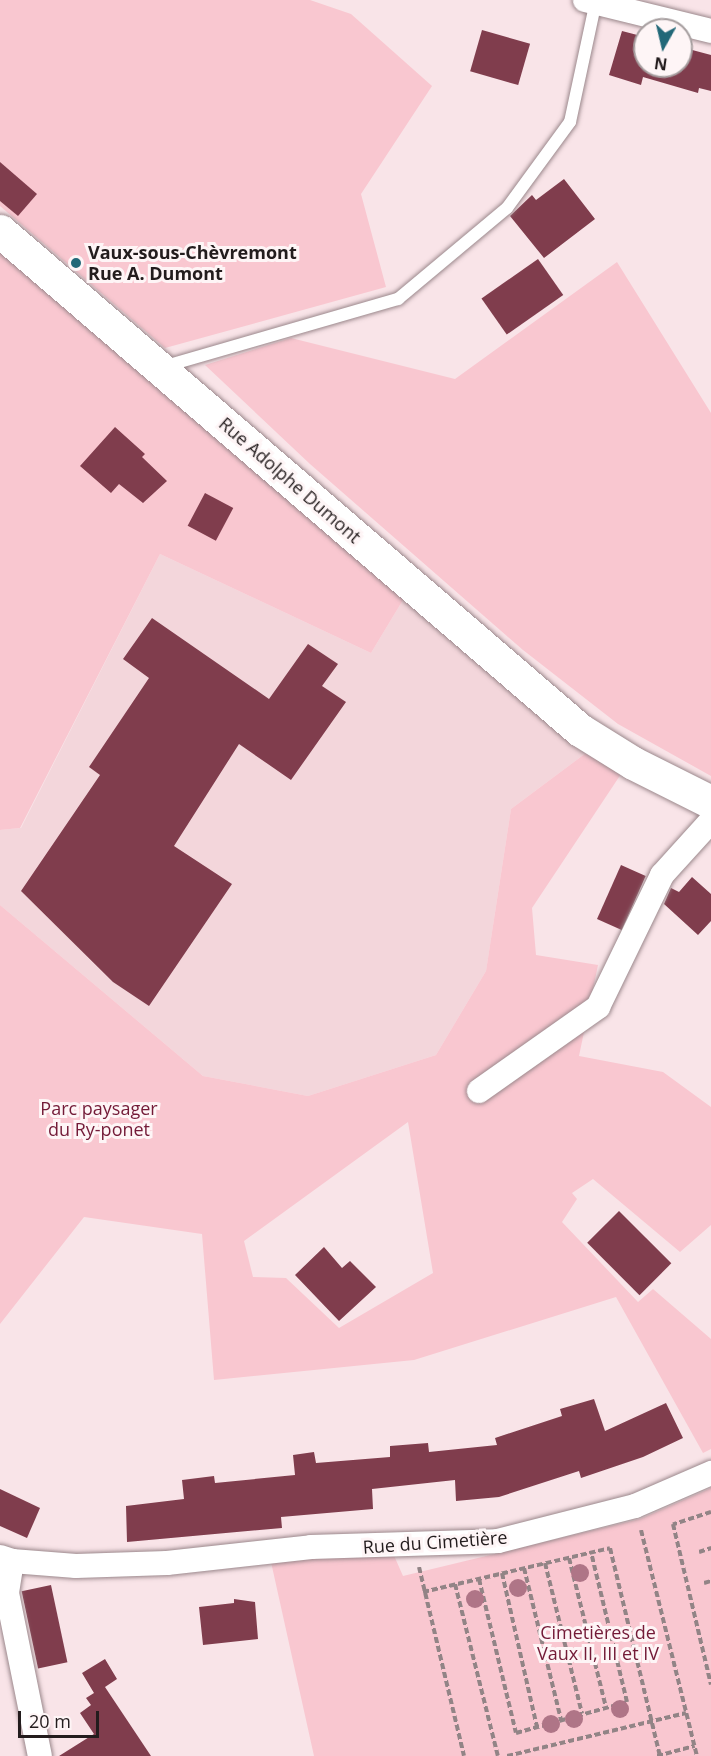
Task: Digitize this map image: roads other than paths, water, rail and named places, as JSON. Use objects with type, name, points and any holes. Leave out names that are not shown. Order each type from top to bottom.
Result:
[{"type":"main road","name":"Rue Adolphe Dumont","points":[[0,231],[580,730],[633,764],[711,802]]},
{"type":"street","points":[[590,2],[711,31]]},
{"type":"street","points":[[479,1091],[598,1007],[662,875],[711,821]]},
{"type":"street","name":"Rue du Cimetière","points":[[6,1559],[76,1566],[311,1547],[415,1546],[498,1541],[635,1506],[711,1473]]},
{"type":"street","points":[[6,1559],[7,1593],[40,1756]]},
{"type":"lane","points":[[159,368],[398,299],[498,216],[570,122],[590,2]]},
{"type":"place","name":"Vaux-sous-Chèvremont Rue A. Dumont","points":[[76,263]]},
{"type":"park label","name":"Parc paysager du Ry-ponet","points":[[99,1119]]},
{"type":"park label","name":"Cimetières de Vaux II, III et IV","points":[[598,1643]]}]
